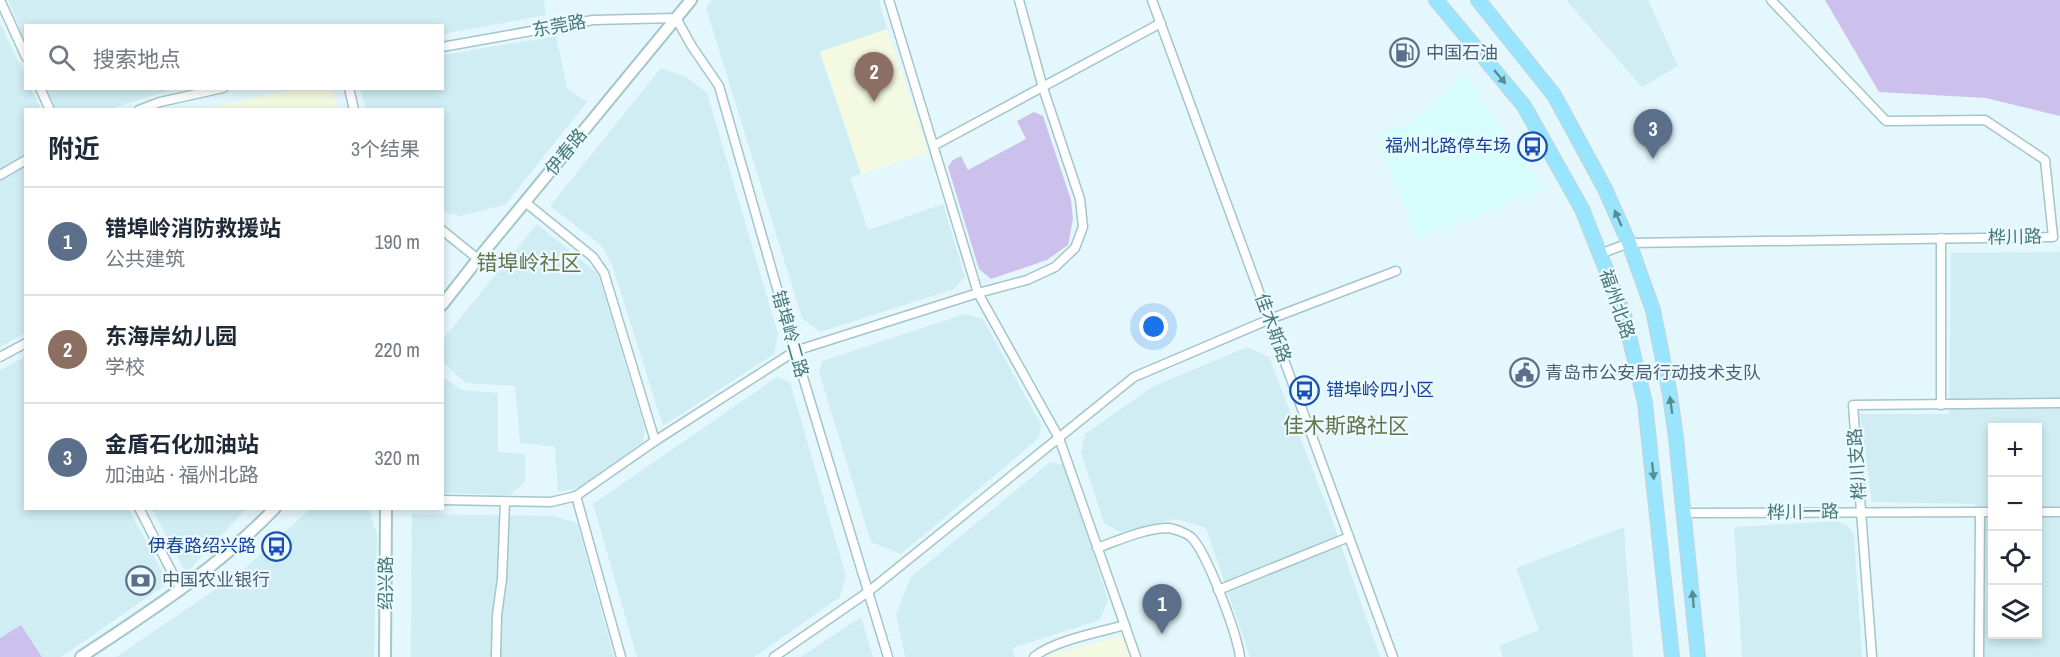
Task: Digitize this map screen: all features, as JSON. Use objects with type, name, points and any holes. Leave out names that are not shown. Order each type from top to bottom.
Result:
[{"type":"main road","name":"福州北路","points":[[1436,0],[1524,106],[1582,209],[1624,315],[1645,403],[1672,657]]},
{"type":"main road","name":"福州北路","points":[[1478,0],[1554,95],[1605,189],[1629,243],[1655,321],[1670,395],[1685,513],[1698,657]]},
{"type":"street","points":[[0,0],[24,53]]},
{"type":"street","name":"伊春路","points":[[444,302],[691,0]]},
{"type":"street","points":[[890,0],[978,293],[1059,438],[1136,657]]},
{"type":"street","points":[[444,500],[551,502],[576,496],[655,441],[795,351],[978,293],[1027,280],[1055,267],[1075,248],[1083,227],[1080,200],[1019,0]]},
{"type":"street","name":"佳木斯路","points":[[1152,0],[1393,657]]},
{"type":"street","name":"桦川路","points":[[1600,254],[1629,243],[2053,237],[2045,160],[1985,120],[1886,121],[1771,0]]},
{"type":"street","name":"东莞路","points":[[444,47],[593,20],[676,18]]},
{"type":"street","name":"错埠岭二路","points":[[676,18],[719,86],[795,351],[888,657]]},
{"type":"street","points":[[935,145],[1161,23]]},
{"type":"street","points":[[41,90],[49,108]]},
{"type":"street","points":[[144,108],[214,90]]},
{"type":"street","points":[[349,90],[354,108]]},
{"type":"street","points":[[0,175],[24,161]]},
{"type":"street","points":[[525,202],[593,257],[604,273],[655,441]]},
{"type":"street","points":[[444,232],[478,259]]},
{"type":"street","points":[[1941,238],[1941,405]]},
{"type":"street","points":[[774,657],[868,592],[1134,377],[1270,319],[1396,272]]},
{"type":"street","points":[[0,357],[24,344]]},
{"type":"street","name":"桦川支路","points":[[1872,657],[1853,405],[2060,403]]},
{"type":"street","points":[[576,496],[621,657]]},
{"type":"street","points":[[496,657],[496,615],[502,579],[505,502]]},
{"type":"street","points":[[140,510],[181,590]]},
{"type":"street","points":[[81,657],[181,590],[219,561],[273,510]]},
{"type":"street","name":"绍兴路","points":[[386,510],[386,657]]},
{"type":"street","points":[[1979,657],[1980,512]]},
{"type":"street","name":"桦川一路","points":[[1685,513],[1988,512]]},
{"type":"street","points":[[2042,512],[2060,512]]},
{"type":"street","points":[[1097,548],[1144,531],[1171,528],[1189,535],[1203,552],[1234,634],[1240,657]]},
{"type":"street","points":[[1218,590],[1349,537]]},
{"type":"street","points":[[1034,657],[1054,645],[1125,625]]},
{"type":"shaded area","points":[[8,0],[544,0],[546,15],[444,34],[444,24],[24,24],[24,38]]},
{"type":"shaded area","points":[[712,0],[879,0],[887,29],[820,52],[861,174],[850,177],[868,230],[943,204],[965,277],[954,289],[820,332],[802,318],[706,8]]},
{"type":"shaded area","points":[[1566,0],[1648,0],[1678,66],[1642,87]]},
{"type":"shaded area","points":[[1825,0],[2060,0],[2060,116],[1986,98],[1879,92]]},
{"type":"shaded area","points":[[0,23],[24,74],[24,90],[32,90],[40,108],[24,108],[24,334],[0,347]]},
{"type":"shaded area","points":[[887,29],[928,152],[861,174],[820,52]]},
{"type":"shaded area","points":[[556,36],[567,88],[587,102],[505,205],[460,216],[444,212],[444,108],[366,108],[360,90],[444,90],[444,55]]},
{"type":"shaded area","points":[[661,68],[688,78],[707,93],[778,334],[774,354],[663,426],[612,265],[602,246],[550,206]]},
{"type":"shaded area","points":[[1466,74],[1544,189],[1417,240],[1377,134],[1411,123]]},
{"type":"shaded area","points":[[47,90],[171,90],[112,108],[56,108]]},
{"type":"shaded area","points":[[292,90],[331,90],[338,108],[207,108]]},
{"type":"shaded area","points":[[1034,112],[1043,116],[1071,200],[1073,219],[1068,245],[1047,260],[991,279],[979,269],[948,167],[953,160],[961,156],[968,170],[1026,139],[1017,121]]},
{"type":"shaded area","points":[[537,224],[598,274],[645,430],[643,442],[578,488],[558,492],[555,447],[520,443],[515,386],[466,383],[444,363],[444,338]]},
{"type":"shaded area","points":[[2060,252],[2060,657],[1972,657],[1975,504],[1872,502],[1860,414],[1949,414],[1951,253]]},
{"type":"shaded area","points":[[965,314],[983,319],[1041,425],[1039,438],[901,554],[871,542],[819,372],[822,361]]},
{"type":"shaded area","points":[[1247,347],[1269,357],[1331,517],[1380,657],[1250,657],[1206,528],[1177,519],[1120,532],[1104,523],[1081,453],[1085,434],[1152,387]]},
{"type":"shaded area","points":[[24,358],[24,510],[130,510],[168,583],[61,657],[42,657],[21,625],[0,638],[0,370]]},
{"type":"shaded area","points":[[777,377],[790,382],[846,576],[840,597],[754,657],[637,657],[593,504]]},
{"type":"shaded area","points":[[444,378],[462,390],[498,393],[498,452],[525,454],[525,482],[510,495],[444,493]]},
{"type":"shaded area","points":[[1050,462],[1065,465],[1108,600],[1100,620],[1012,648],[1015,657],[905,657],[896,614],[911,577]]},
{"type":"shaded area","points":[[153,510],[245,510],[186,573]]},
{"type":"shaded area","points":[[309,510],[369,510],[377,535],[374,657],[116,657],[241,572]]},
{"type":"shaded area","points":[[412,514],[553,516],[577,523],[614,657],[411,657]]},
{"type":"shaded area","points":[[1836,521],[1849,527],[1854,535],[1862,657],[1742,657],[1734,527]]},
{"type":"shaded area","points":[[1624,527],[1633,657],[1503,657],[1499,646],[1539,630],[1516,568]]},
{"type":"shaded area","points":[[861,617],[873,657],[801,657]]},
{"type":"shaded area","points":[[21,625],[42,657],[0,657],[0,638]]},
{"type":"shaded area","points":[[1125,636],[1132,657],[1047,657],[1051,654]]},
{"type":"place","name":"中国石油","points":[[1405,53]]},
{"type":"place","name":"东海岸幼儿园","points":[[874,102]]},
{"type":"place","name":"福州北路停车场","points":[[1532,146]]},
{"type":"place","name":"金盾石化加油站","points":[[1653,159]]},
{"type":"place","name":"青岛市公安局行动技术支队","points":[[1524,373]]},
{"type":"place","name":"错埠岭四小区","points":[[1305,390]]},
{"type":"place","name":"伊春路绍兴路","points":[[277,546]]},
{"type":"place","name":"中国农业银行","points":[[141,580]]},
{"type":"place","name":"错埠岭消防救援站","points":[[1162,634]]},
{"type":"district","name":"错埠岭社区","points":[[529,263]]},
{"type":"district","name":"佳木斯路社区","points":[[1346,426]]}]
